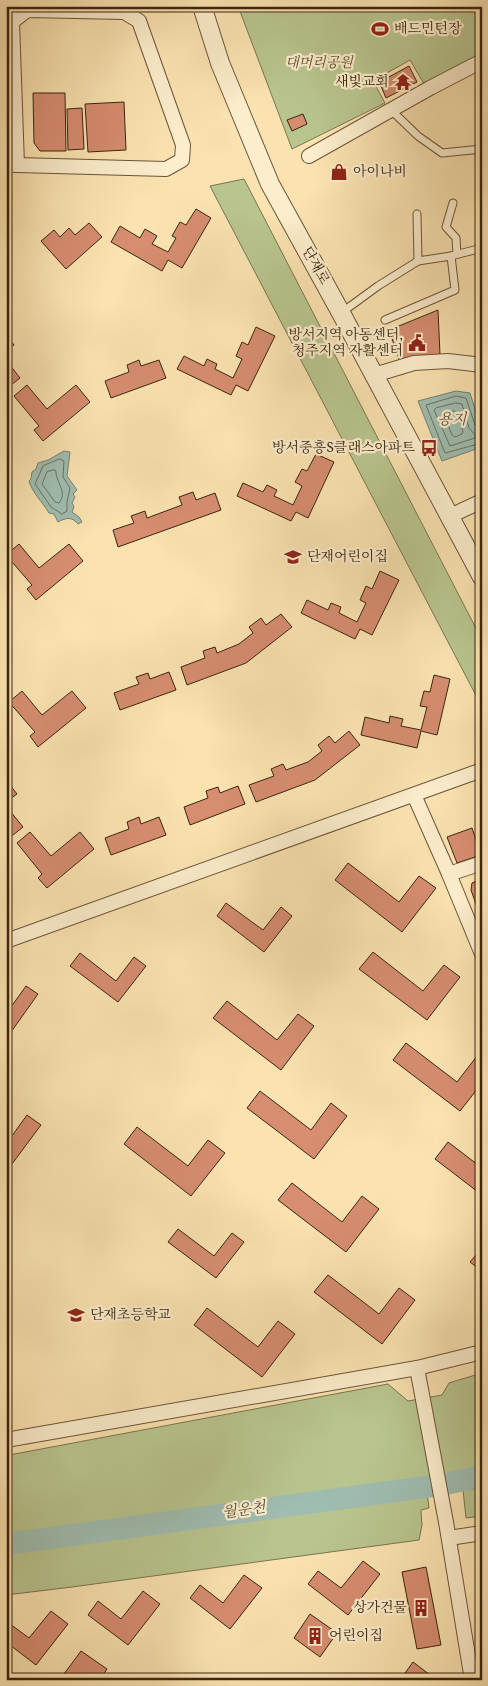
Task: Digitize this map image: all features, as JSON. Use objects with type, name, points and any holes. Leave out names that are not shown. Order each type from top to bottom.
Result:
[{"type":"street","name":"단재로","points":[[202,6],[220,63],[270,184],[482,577]]},
{"type":"street","points":[[208,25],[215,6]]},
{"type":"street","points":[[27,10],[124,12],[139,21],[183,145],[182,160],[166,168],[12,165],[12,22],[27,10]]},
{"type":"street","points":[[309,156],[482,61]]},
{"type":"street","points":[[374,376],[414,363],[448,361],[482,365]]},
{"type":"street","points":[[448,517],[482,501]]},
{"type":"street","points":[[6,941],[482,770]]},
{"type":"street","points":[[414,795],[450,874],[482,954]]},
{"type":"street","points":[[450,874],[482,863]]},
{"type":"street","points":[[6,1440],[417,1368],[482,1352]]},
{"type":"street","points":[[417,1368],[474,1672]]},
{"type":"street","points":[[449,1538],[482,1534]]},
{"type":"lane","points":[[391,110],[418,136],[442,153],[482,149]]},
{"type":"lane","points":[[385,320],[455,290],[454,255],[456,238],[446,227],[453,203]]},
{"type":"lane","points":[[417,214],[418,261]]},
{"type":"lane","points":[[341,313],[378,286],[418,261],[482,248]]},
{"type":"green space","name":"대머리공원","points":[[238,6],[482,6],[482,53],[424,84],[410,60],[373,81],[385,103],[292,149]]},
{"type":"green space","points":[[244,179],[482,640],[482,707],[210,186]]},
{"type":"green space","points":[[482,1373],[482,1470],[460,1477],[6,1540],[6,1456],[388,1384],[408,1401],[442,1395],[449,1383]]},
{"type":"green space","points":[[482,1488],[482,1516],[466,1518],[463,1490]]},
{"type":"green space","points":[[427,1492],[429,1508],[421,1510],[422,1525],[419,1540],[6,1595],[6,1549]]},
{"type":"water","name":"용지","points":[[456,391],[470,393],[482,431],[482,447],[442,461],[418,401]]},
{"type":"water","points":[[64,451],[70,452],[67,476],[77,490],[73,494],[75,497],[72,503],[74,507],[72,512],[82,522],[78,524],[69,518],[58,522],[54,514],[49,513],[35,494],[29,481],[38,463]]},
{"type":"building","name":"새빛교회","points":[[409,66],[417,82],[386,98],[381,86],[389,82],[387,78]]},
{"type":"building","points":[[33,93],[65,93],[66,151],[40,151],[34,143]]},
{"type":"building","points":[[124,102],[126,150],[88,152],[85,104]]},
{"type":"building","points":[[82,108],[84,149],[68,150],[67,109]]},
{"type":"building","points":[[303,114],[307,124],[292,131],[287,120]]},
{"type":"building","points":[[196,209],[211,218],[182,268],[168,260],[162,271],[111,242],[120,226],[140,238],[145,229],[157,236],[152,244],[168,252],[176,238],[172,236],[180,222],[186,225]]},
{"type":"building","points":[[89,223],[102,237],[66,269],[41,241],[54,230],[60,237],[69,228],[75,235]]},
{"type":"building","name":"방서지역 아동센터, 청주지역 자활센터","points":[[438,310],[440,355],[399,359],[389,330]]},
{"type":"building","points":[[256,327],[275,336],[248,391],[236,385],[231,395],[177,369],[184,356],[204,366],[207,359],[217,364],[215,369],[233,378],[242,359],[236,356],[242,342],[248,345]]},
{"type":"building","points":[[6,334],[14,345],[6,351]]},
{"type":"building","points":[[6,360],[20,378],[6,389]]},
{"type":"building","points":[[139,360],[141,366],[159,360],[166,378],[111,398],[105,381],[129,372],[127,365]]},
{"type":"building","points":[[27,385],[47,409],[76,385],[90,402],[43,441],[34,430],[39,426],[14,396]]},
{"type":"building","points":[[316,454],[334,462],[308,518],[296,512],[291,521],[237,496],[243,483],[263,492],[267,485],[277,490],[274,496],[293,505],[302,486],[295,482],[302,469],[307,471]]},
{"type":"building","points":[[193,492],[196,500],[215,493],[221,510],[118,547],[113,530],[134,523],[131,516],[145,511],[147,518],[182,505],[179,497]]},
{"type":"building","points":[[19,544],[39,568],[69,544],[83,561],[36,600],[27,589],[32,585],[6,555]]},
{"type":"building","points":[[380,571],[399,580],[372,635],[360,629],[355,639],[301,613],[307,600],[328,610],[331,603],[341,607],[339,613],[357,622],[366,603],[360,600],[366,586],[372,589]]},
{"type":"building","points":[[281,614],[292,627],[246,663],[187,685],[181,667],[205,658],[203,651],[215,647],[217,653],[239,644],[253,633],[249,627],[261,618],[266,625]]},
{"type":"building","points":[[169,672],[176,690],[120,710],[114,693],[139,684],[136,677],[148,673],[150,679]]},
{"type":"building","points":[[434,675],[450,679],[437,735],[421,731],[417,748],[361,735],[365,717],[389,723],[390,716],[403,719],[401,726],[421,730],[427,707],[420,706],[424,691],[430,692]]},
{"type":"building","points":[[22,691],[42,715],[72,691],[86,708],[38,747],[30,736],[35,732],[9,702]]},
{"type":"building","points":[[349,731],[360,745],[315,780],[256,802],[249,785],[274,776],[271,769],[283,764],[286,770],[308,762],[322,751],[318,745],[329,736],[335,743]]},
{"type":"building","points":[[6,780],[17,794],[6,802]]},
{"type":"building","points":[[238,786],[245,804],[190,825],[184,807],[208,798],[206,791],[218,787],[220,793]]},
{"type":"building","points":[[6,806],[23,827],[8,839],[6,837]]},
{"type":"building","points":[[139,817],[141,824],[159,817],[166,835],[111,855],[105,838],[129,829],[127,822]]},
{"type":"building","points":[[472,828],[481,855],[457,863],[447,837]]},
{"type":"building","points":[[30,832],[51,856],[80,832],[94,849],[47,888],[38,878],[42,874],[17,843]]},
{"type":"building","points":[[348,863],[399,902],[419,876],[436,888],[402,932],[335,880]]},
{"type":"building","points":[[482,879],[482,906],[477,907],[471,890],[472,883]]},
{"type":"building","points":[[226,903],[263,930],[281,907],[292,916],[264,952],[217,916]]},
{"type":"building","points":[[373,952],[423,991],[444,965],[460,977],[427,1020],[359,969]]},
{"type":"building","points":[[80,953],[116,981],[134,957],[146,966],[118,1002],[70,966]]},
{"type":"building","points":[[26,986],[38,994],[6,1039],[6,1014]]},
{"type":"building","points":[[227,1001],[277,1040],[298,1014],[314,1026],[281,1070],[213,1018]]},
{"type":"building","points":[[406,1043],[457,1082],[477,1056],[482,1059],[482,1083],[460,1111],[393,1060]]},
{"type":"building","points":[[260,1091],[311,1130],[331,1103],[347,1116],[314,1159],[247,1108]]},
{"type":"building","points":[[27,1115],[41,1125],[6,1172],[6,1144]]},
{"type":"building","points":[[137,1127],[188,1166],[208,1140],[225,1153],[191,1196],[124,1144]]},
{"type":"building","points":[[448,1142],[482,1168],[482,1195],[435,1159]]},
{"type":"building","points":[[292,1183],[342,1222],[362,1196],[379,1209],[346,1252],[278,1200]]},
{"type":"building","points":[[178,1229],[214,1256],[232,1233],[244,1242],[216,1278],[168,1242]]},
{"type":"building","points":[[482,1248],[482,1271],[470,1262]]},
{"type":"building","points":[[328,1275],[379,1314],[399,1288],[415,1300],[382,1344],[314,1292]]},
{"type":"building","points":[[207,1308],[258,1347],[278,1321],[295,1334],[262,1377],[194,1325]]},
{"type":"building","points":[[363,1561],[380,1574],[348,1615],[308,1584],[318,1571],[341,1588]]},
{"type":"building","name":"상가건물","points":[[426,1567],[441,1645],[417,1649],[402,1572]]},
{"type":"building","points":[[244,1575],[262,1588],[230,1629],[190,1598],[200,1585],[223,1603]]},
{"type":"building","points":[[143,1591],[160,1604],[128,1645],[88,1615],[98,1601],[121,1619]]},
{"type":"building","points":[[51,1611],[68,1624],[36,1665],[6,1642],[6,1621],[29,1638]]},
{"type":"building","name":"어린이집","points":[[310,1614],[337,1633],[320,1657],[294,1638]]},
{"type":"building","points":[[81,1651],[107,1669],[100,1680],[72,1680],[64,1674]]},
{"type":"building","points":[[413,1662],[430,1675],[427,1680],[400,1680]]},
{"type":"waterway","name":"월운천","points":[[6,1544],[441,1485],[482,1476]]},
{"type":"place","name":"배드민턴장","points":[[380,29]]},
{"type":"place","name":"새빛교회","points":[[403,82]]},
{"type":"place","name":"아이나비","points":[[339,172]]},
{"type":"place","name":"방서지역 아동센터, 청주지역 자활센터","points":[[417,343]]},
{"type":"place","name":"방서중흥S클래스아파트","points":[[429,448]]},
{"type":"place","name":"단재어린이집","points":[[293,557]]},
{"type":"place","name":"단재초등학교","points":[[76,1315]]},
{"type":"place","name":"상가건물","points":[[421,1608]]},
{"type":"place","name":"어린이집","points":[[315,1636]]}]
